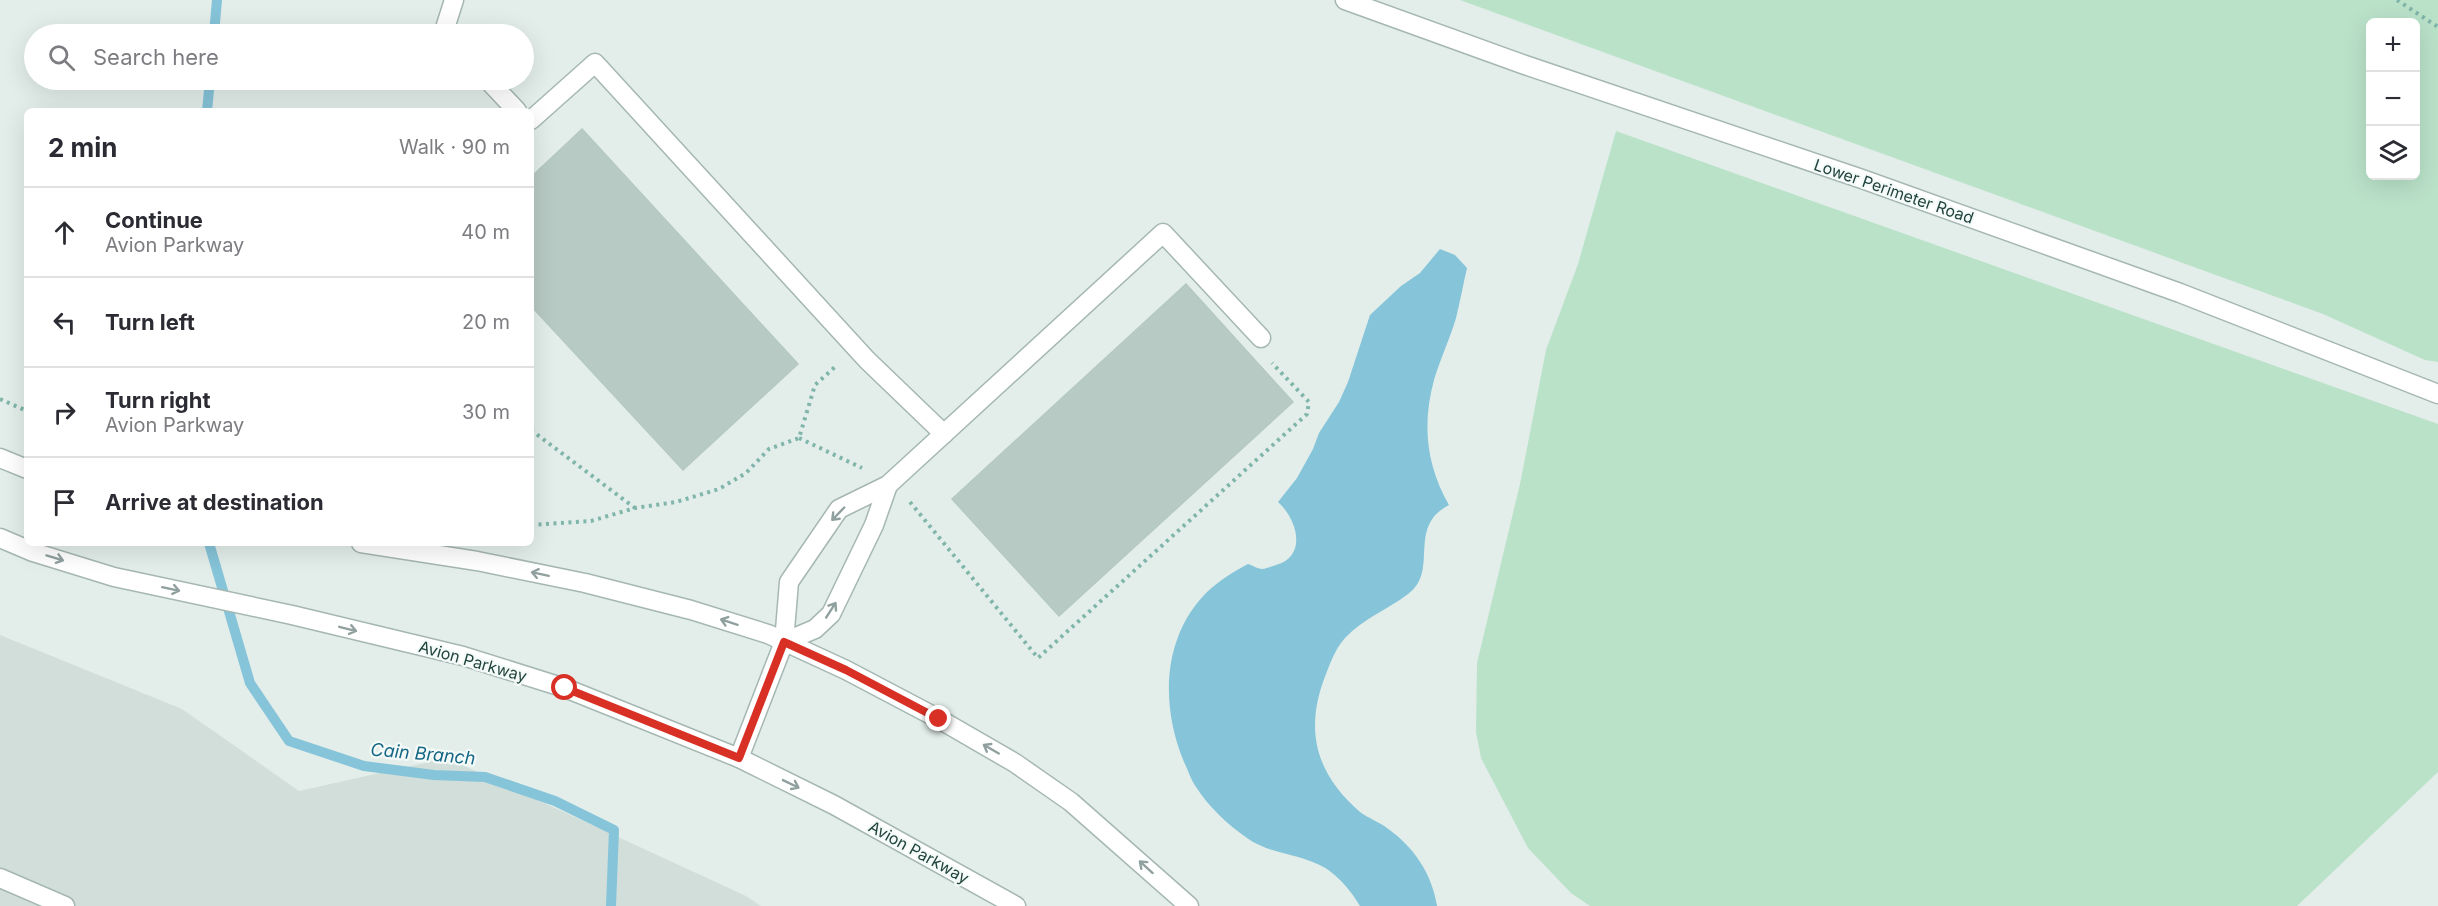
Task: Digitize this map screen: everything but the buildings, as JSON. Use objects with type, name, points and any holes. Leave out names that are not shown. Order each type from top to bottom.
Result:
[{"type":"street","points":[[446,24],[454,0]]},
{"type":"street","name":"Lower Perimeter Road","points":[[1345,0],[1525,65],[1895,190],[2180,293],[2438,394]]},
{"type":"street","points":[[534,117],[596,63],[867,360],[944,434]]},
{"type":"street","points":[[497,90],[514,108]]},
{"type":"street","points":[[739,758],[784,642],[789,582],[839,509],[888,485],[1163,233],[1260,338]]},
{"type":"street","points":[[0,458],[24,468]]},
{"type":"street","points":[[784,642],[814,629],[831,614],[874,525],[888,485]]},
{"type":"street","name":"Avion Parkway","points":[[0,538],[33,552],[114,577],[292,615],[463,656],[565,688],[739,758],[834,805],[1016,906]]},
{"type":"street","points":[[380,546],[477,561],[585,583],[692,610],[768,634],[877,686],[1015,763],[1071,802],[1189,906]]},
{"type":"street","points":[[0,879],[65,906]]},
{"type":"path","points":[[2397,0],[2438,27]]},
{"type":"path","points":[[912,503],[1038,658],[1307,414],[1309,402],[1269,360]]},
{"type":"path","points":[[534,525],[591,521],[635,508],[676,502],[719,489],[746,473],[769,448],[799,438],[815,385],[843,361]]},
{"type":"path","points":[[0,399],[24,410]]},
{"type":"path","points":[[534,432],[635,508]]},
{"type":"shaded area","points":[[0,635],[182,709],[299,791],[447,758],[746,896],[761,906],[0,906]]},
{"type":"green space","points":[[1460,0],[2438,0],[2438,362],[2425,360],[2323,314]]},
{"type":"green space","points":[[1616,131],[2438,424],[2438,772],[2297,906],[1590,906],[1571,893],[1528,848],[1481,758],[1476,732],[1477,663],[1520,484],[1546,350],[1578,264]]},
{"type":"water","points":[[1440,249],[1455,255],[1467,268],[1456,318],[1434,380],[1428,412],[1428,444],[1431,459],[1435,475],[1449,505],[1436,514],[1429,525],[1422,573],[1417,584],[1408,594],[1352,631],[1336,650],[1319,694],[1315,732],[1324,766],[1333,782],[1360,812],[1387,828],[1406,844],[1426,872],[1437,906],[1360,906],[1329,870],[1255,843],[1219,815],[1206,801],[1193,781],[1176,741],[1171,719],[1170,674],[1173,652],[1181,630],[1192,610],[1207,592],[1227,576],[1248,564],[1265,569],[1286,560],[1292,554],[1296,546],[1294,527],[1285,509],[1278,502],[1297,478],[1319,433],[1339,402],[1370,315],[1401,286],[1420,273]]},
{"type":"waterway","name":"Cain Branch","points":[[215,24],[217,0]]},
{"type":"waterway","name":"Cain Branch","points":[[207,108],[209,90]]},
{"type":"waterway","name":"Cain Branch","points":[[210,546],[250,683],[289,741],[364,766],[434,775],[485,777],[555,801],[614,830],[611,906]]},
{"type":"route","points":[[565,688],[739,758],[784,642],[846,670],[939,719]]}]
